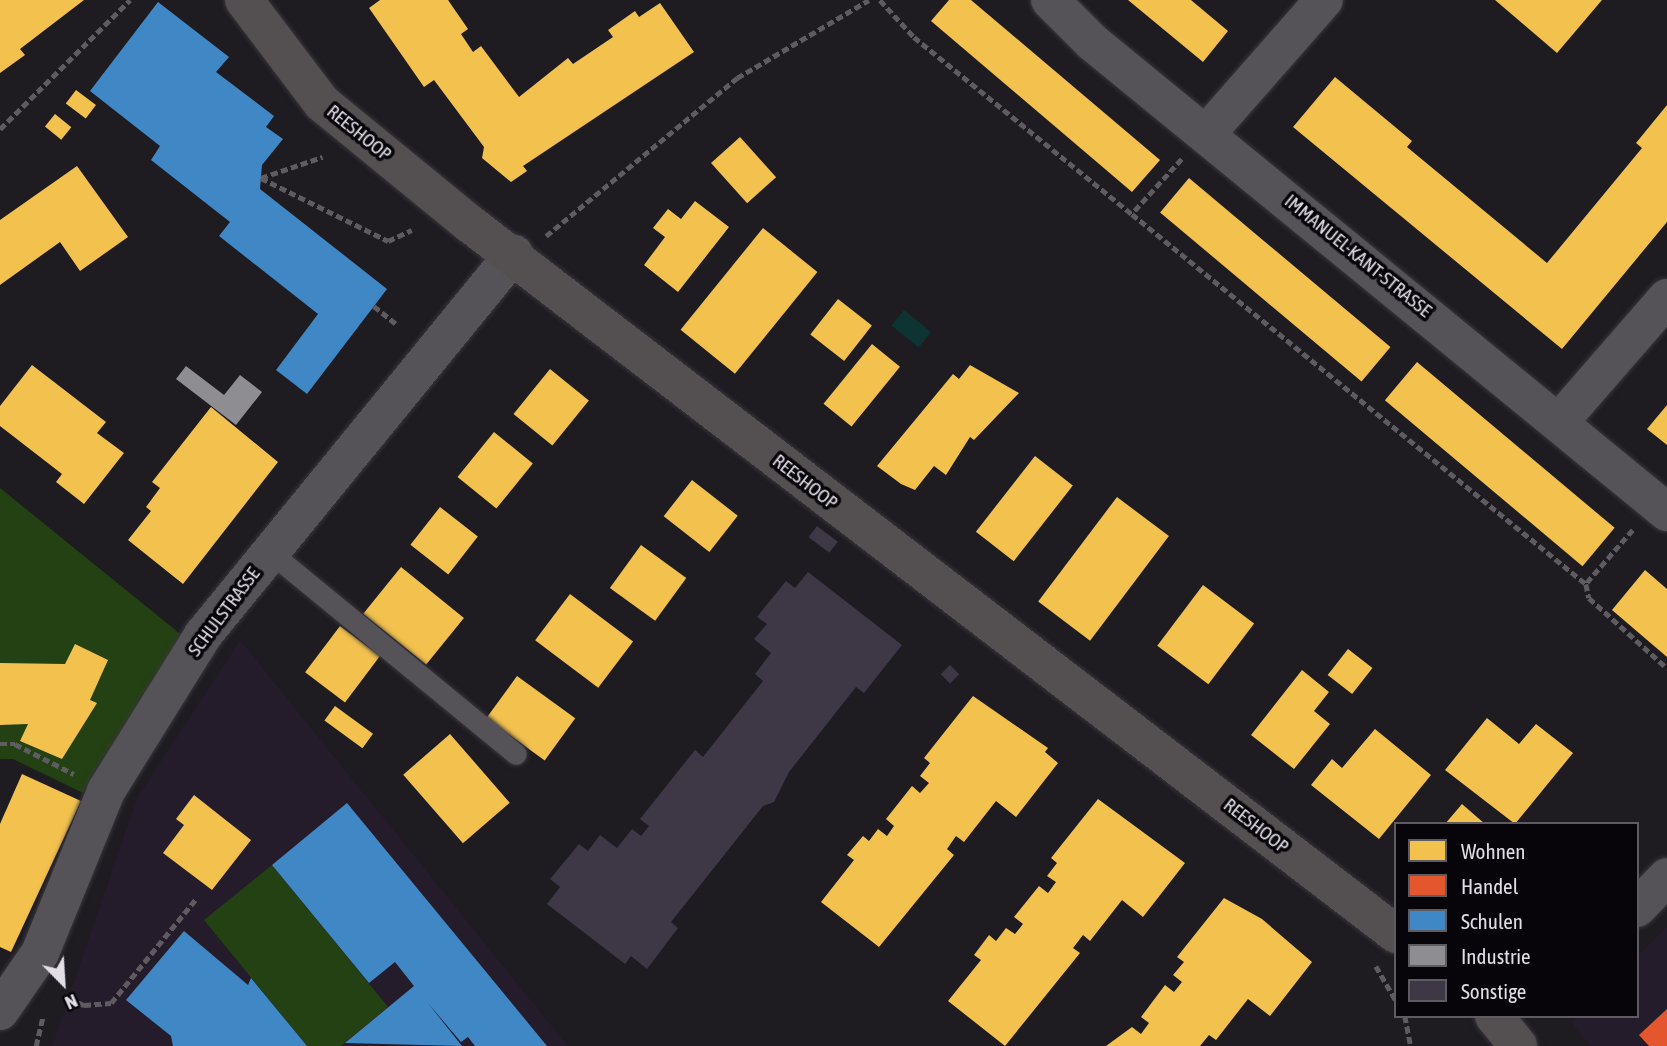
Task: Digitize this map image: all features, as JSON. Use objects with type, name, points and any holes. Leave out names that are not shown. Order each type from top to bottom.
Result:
[{"type":"street","name":"REESHOOP","points":[[244,0],[322,103],[1394,932]]},
{"type":"street","name":"IMMANUEL-KANT-STRASSE","points":[[1049,0],[1662,507]]},
{"type":"street","points":[[1207,133],[1324,0]]},
{"type":"street","name":"SCHULSTRASSE","points":[[0,1011],[40,953],[129,748],[203,635],[514,254]]},
{"type":"street","points":[[1560,421],[1667,298]]},
{"type":"street","points":[[1639,906],[1667,877]]},
{"type":"lane","points":[[270,552],[516,754]]},
{"type":"path","points":[[0,129],[130,0]]},
{"type":"path","points":[[554,243],[545,236],[737,78],[869,0]]},
{"type":"path","points":[[880,0],[914,37],[1586,584],[1588,598],[1667,668]]},
{"type":"path","points":[[1132,214],[1207,133]]},
{"type":"path","points":[[322,157],[261,178],[388,241],[412,230]]},
{"type":"path","points":[[374,306],[396,324]]},
{"type":"path","points":[[1586,584],[1662,507]]},
{"type":"path","points":[[0,744],[15,744],[63,767]]},
{"type":"path","points":[[69,998],[84,1005],[111,1003],[195,900]]},
{"type":"path","points":[[36,1046],[44,1006]]},
{"type":"path","points":[[1405,1018],[1411,1046]]},
{"type":"shaded area","points":[[904,310],[931,332],[919,348],[891,326]]},
{"type":"shaded area","points":[[240,640],[568,1046],[52,1046],[137,798]]},
{"type":"shaded area","points":[[1667,927],[1667,1046],[1591,1046],[1571,1023],[1575,1018],[1639,1018],[1639,955]]},
{"type":"green space","points":[[0,488],[184,637],[83,793],[13,759],[0,759]]},
{"type":"green space","points":[[272,865],[388,1007],[341,1046],[307,1046],[204,920]]},
{"type":"building: Wohnen","points":[[0,0],[84,0],[20,49],[25,55],[0,73]]},
{"type":"building: Wohnen","points":[[380,0],[448,0],[468,29],[461,34],[473,52],[481,46],[519,97],[568,58],[573,64],[613,37],[608,30],[635,11],[639,17],[660,3],[694,52],[523,166],[527,171],[511,182],[482,158],[484,147],[434,80],[424,87],[369,8]]},
{"type":"building: Wohnen","points":[[949,0],[971,0],[1160,160],[1132,192],[931,21]]},
{"type":"building: Wohnen","points":[[1128,0],[1191,0],[1228,31],[1203,62]]},
{"type":"building: Wohnen","points":[[1495,0],[1602,0],[1557,53]]},
{"type":"building: Wohnen","points":[[1335,77],[1412,141],[1407,147],[1547,263],[1642,148],[1636,143],[1667,105],[1667,222],[1562,349],[1293,127]]},
{"type":"building: Wohnen","points":[[76,90],[96,105],[86,119],[66,104]]},
{"type":"building: Wohnen","points":[[55,114],[71,127],[61,140],[45,126]]},
{"type":"building: Wohnen","points":[[740,137],[776,177],[747,203],[711,163]]},
{"type":"building: Wohnen","points":[[77,166],[128,237],[80,271],[60,242],[0,285],[0,220]]},
{"type":"building: Wohnen","points":[[1189,178],[1390,347],[1362,382],[1160,212]]},
{"type":"building: Wohnen","points":[[695,201],[729,227],[678,292],[644,265],[665,237],[653,228],[668,209],[681,219]]},
{"type":"building: Wohnen","points":[[763,228],[817,272],[735,374],[681,330]]},
{"type":"building: Wohnen","points":[[838,299],[872,325],[844,361],[810,334]]},
{"type":"building: Wohnen","points":[[872,344],[900,367],[852,426],[824,404]]},
{"type":"building: Wohnen","points":[[1417,362],[1615,528],[1583,566],[1385,400]]},
{"type":"building: Wohnen","points":[[32,365],[106,422],[97,433],[124,453],[84,504],[56,482],[62,474],[0,426],[0,406]]},
{"type":"building: Wohnen","points":[[970,365],[1019,393],[974,440],[970,437],[946,475],[934,466],[915,490],[901,484],[877,466],[953,374],[959,379]]},
{"type":"building: Wohnen","points":[[550,369],[589,400],[552,446],[513,414]]},
{"type":"building: Wohnen","points":[[1667,405],[1667,445],[1647,429]]},
{"type":"building: Wohnen","points":[[211,407],[278,462],[183,584],[128,540],[151,511],[146,507],[160,488],[152,482]]},
{"type":"building: Wohnen","points":[[494,432],[533,463],[496,509],[457,477]]},
{"type":"building: Wohnen","points":[[1035,456],[1073,486],[1014,561],[976,532]]},
{"type":"building: Wohnen","points":[[692,480],[738,516],[709,552],[664,516]]},
{"type":"building: Wohnen","points":[[1117,497],[1169,536],[1090,641],[1038,602]]},
{"type":"building: Wohnen","points":[[440,507],[478,537],[448,574],[410,545]]},
{"type":"building: Wohnen","points":[[641,545],[686,578],[655,621],[610,588]]},
{"type":"building: Wohnen","points":[[401,567],[464,618],[426,665],[363,614]]},
{"type":"building: Wohnen","points":[[1645,570],[1667,589],[1667,657],[1612,610]]},
{"type":"building: Wohnen","points":[[1203,585],[1254,624],[1208,684],[1157,646]]},
{"type":"building: Wohnen","points":[[570,594],[633,642],[598,688],[535,640]]},
{"type":"building: Wohnen","points":[[340,626],[380,656],[345,702],[305,672]]},
{"type":"building: Wohnen","points":[[75,644],[108,660],[90,700],[97,703],[62,759],[20,741],[28,724],[0,725],[0,663],[65,664]]},
{"type":"building: Wohnen","points":[[1348,649],[1372,668],[1352,694],[1328,675]]},
{"type":"building: Wohnen","points":[[1302,670],[1329,692],[1314,711],[1330,724],[1294,769],[1251,735]]},
{"type":"building: Wohnen","points":[[517,676],[575,718],[545,760],[486,718]]},
{"type":"building: Wohnen","points":[[973,696],[1048,748],[1045,752],[1058,763],[1016,817],[996,801],[964,842],[956,836],[947,849],[954,855],[879,947],[821,902],[854,860],[847,855],[863,836],[869,841],[878,829],[887,836],[894,826],[886,819],[912,786],[920,793],[929,783],[920,776],[930,763],[924,758]]},
{"type":"building: Wohnen","points":[[335,706],[373,734],[362,748],[324,721]]},
{"type":"building: Wohnen","points":[[1487,718],[1519,744],[1536,724],[1573,753],[1517,822],[1512,822],[1445,770]]},
{"type":"building: Wohnen","points":[[1375,729],[1431,775],[1379,839],[1311,785],[1332,759],[1342,768]]},
{"type":"building: Wohnen","points":[[450,734],[510,803],[463,843],[403,775]]},
{"type":"building: Wohnen","points":[[22,774],[81,801],[11,952],[0,947],[0,824]]},
{"type":"building: Wohnen","points":[[194,795],[251,840],[212,890],[163,853],[184,825],[176,819]]},
{"type":"building: Wohnen","points":[[1098,799],[1185,863],[1143,917],[1122,900],[1090,941],[1083,935],[1073,948],[1080,953],[1005,1046],[948,1001],[981,960],[974,955],[989,935],[996,941],[1006,928],[1015,934],[1023,924],[1014,917],[1039,886],[1048,893],[1056,882],[1047,876],[1057,863],[1051,858]]},
{"type":"building: Wohnen","points":[[1462,804],[1483,822],[1447,822]]},
{"type":"building: Wohnen","points":[[1224,898],[1262,919],[1312,962],[1270,1016],[1248,999],[1216,1040],[1209,1035],[1200,1046],[1106,1046],[1132,1027],[1141,1034],[1149,1023],[1141,1017],[1165,985],[1174,992],[1182,982],[1173,975],[1184,962],[1177,957]]},
{"type":"building: Handel","points":[[1667,1009],[1667,1046],[1649,1046],[1639,1035]]},
{"type":"building: Schulen","points":[[158,2],[229,57],[216,72],[274,116],[266,127],[283,139],[262,165],[260,189],[387,289],[307,394],[276,370],[318,314],[219,236],[230,222],[151,160],[160,146],[90,91]]},
{"type":"building: Schulen","points":[[347,803],[547,1046],[475,1046],[468,1037],[461,1042],[427,1002],[462,1046],[345,1043],[414,986],[395,962],[369,983],[272,865]]},
{"type":"building: Schulen","points":[[184,931],[248,985],[251,978],[307,1046],[173,1046],[171,1036],[126,1000]]},
{"type":"building: Industrie","points":[[186,366],[224,395],[240,375],[262,392],[236,425],[176,379]]},
{"type":"building: Sonstige","points":[[817,526],[838,542],[829,553],[809,537]]},
{"type":"building: Sonstige","points":[[808,572],[902,645],[864,693],[856,687],[789,772],[774,802],[763,806],[671,922],[678,928],[647,969],[631,956],[625,964],[547,904],[560,887],[550,879],[579,844],[588,851],[600,835],[617,848],[632,829],[641,836],[649,826],[640,819],[695,750],[703,757],[763,681],[755,674],[771,653],[754,639],[767,624],[757,617],[786,581],[795,588]]},
{"type":"building: Sonstige","points":[[950,665],[959,674],[950,683],[941,674]]}]
